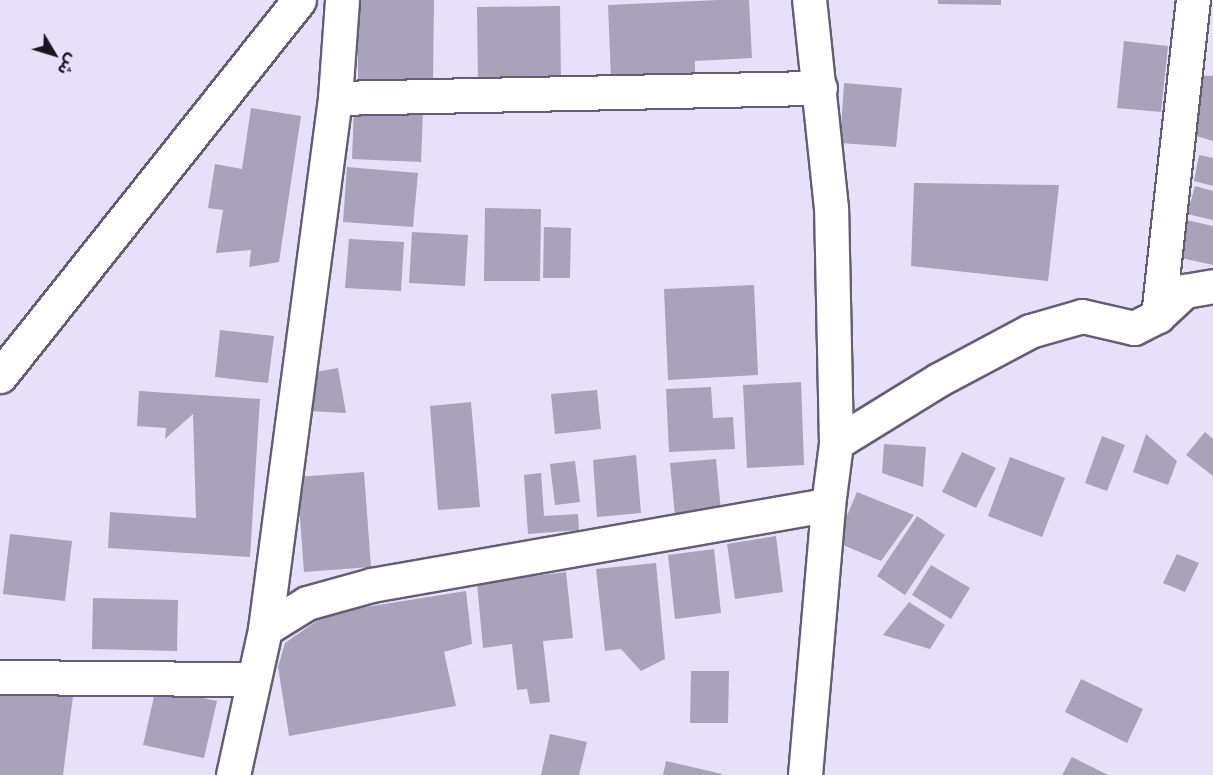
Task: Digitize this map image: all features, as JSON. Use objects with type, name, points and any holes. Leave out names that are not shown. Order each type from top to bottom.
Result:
[{"type":"street","points":[[0,376],[299,0]]},
{"type":"street","points":[[233,775],[252,679],[265,629],[335,98],[342,0]]},
{"type":"street","points":[[805,775],[828,505],[836,443],[831,208],[809,0]]},
{"type":"street","points":[[1158,316],[1193,0]]},
{"type":"street","points":[[335,98],[820,87]]},
{"type":"street","points":[[836,443],[938,380],[1030,331],[1082,316],[1134,328],[1158,316],[1185,291],[1213,286]]},
{"type":"street","points":[[265,629],[307,603],[372,585],[828,505]]},
{"type":"street","points":[[0,677],[252,679]]},
{"type":"building","points":[[358,0],[434,0],[433,84],[358,84]]},
{"type":"building","points":[[749,0],[752,58],[695,61],[695,75],[611,79],[608,5]]},
{"type":"building","points":[[938,0],[1001,0],[1001,5],[938,4]]},
{"type":"building","points":[[560,6],[561,86],[478,88],[477,7]]},
{"type":"building","points":[[1124,41],[1168,46],[1161,112],[1117,108]]},
{"type":"building","points":[[1194,75],[1213,76],[1213,141],[1186,133]]},
{"type":"building","points":[[844,83],[902,88],[896,147],[840,143]]},
{"type":"building","points":[[251,108],[301,116],[279,262],[249,267],[251,250],[216,253],[223,210],[208,208],[215,164],[242,169]]},
{"type":"building","points":[[354,108],[423,111],[421,162],[352,159]]},
{"type":"building","points":[[1199,155],[1213,158],[1213,186],[1194,181]]},
{"type":"building","points":[[347,167],[418,173],[413,227],[343,222]]},
{"type":"building","points":[[914,183],[1059,185],[1048,281],[911,266]]},
{"type":"building","points":[[1195,186],[1213,191],[1213,220],[1187,214]]},
{"type":"building","points":[[485,208],[541,209],[540,281],[484,281]]},
{"type":"building","points":[[1186,220],[1213,226],[1213,265],[1177,257]]},
{"type":"building","points":[[544,227],[571,228],[570,278],[543,278]]},
{"type":"building","points":[[412,232],[468,235],[465,286],[409,283]]},
{"type":"building","points":[[349,239],[404,242],[401,291],[345,288]]},
{"type":"building","points":[[754,285],[758,375],[668,380],[664,289]]},
{"type":"building","points":[[220,330],[274,336],[268,383],[215,377]]},
{"type":"building","points":[[338,368],[346,413],[308,411],[310,373]]},
{"type":"building","points":[[801,382],[804,465],[747,468],[743,385]]},
{"type":"building","points":[[711,387],[713,418],[733,417],[735,449],[669,452],[666,389]]},
{"type":"building","points":[[597,390],[601,429],[555,434],[551,394]]},
{"type":"building","points":[[139,391],[260,399],[250,557],[108,548],[110,512],[196,518],[193,414],[165,439],[166,428],[137,426]]},
{"type":"building","points":[[471,402],[480,507],[438,510],[430,406]]},
{"type":"building","points":[[1205,432],[1213,439],[1213,476],[1186,455]]},
{"type":"building","points":[[1146,434],[1177,461],[1168,485],[1133,472]]},
{"type":"building","points":[[1102,436],[1125,445],[1107,491],[1085,483]]},
{"type":"building","points":[[884,444],[926,447],[923,487],[882,473]]},
{"type":"building","points":[[962,452],[996,468],[976,508],[942,492]]},
{"type":"building","points":[[636,455],[641,513],[597,517],[593,460]]},
{"type":"building","points":[[1010,457],[1065,478],[1042,537],[988,516]]},
{"type":"building","points":[[716,459],[721,511],[675,516],[670,463]]},
{"type":"building","points":[[575,461],[580,502],[555,505],[550,464]]},
{"type":"building","points":[[364,472],[371,567],[304,572],[297,477]]},
{"type":"building","points":[[541,473],[544,516],[578,514],[579,530],[528,534],[524,475]]},
{"type":"building","points":[[857,492],[914,515],[881,561],[836,542]]},
{"type":"building","points":[[917,516],[945,535],[905,595],[877,576]]},
{"type":"building","points":[[10,534],[72,541],[65,601],[3,594]]},
{"type":"building","points":[[776,536],[783,592],[735,599],[727,544]]},
{"type":"building","points":[[714,549],[721,613],[675,619],[668,555]]},
{"type":"building","points":[[1177,554],[1199,563],[1185,592],[1163,583]]},
{"type":"building","points":[[656,563],[665,659],[641,671],[621,649],[605,651],[596,569]]},
{"type":"building","points":[[931,565],[970,588],[951,619],[912,595]]},
{"type":"building","points":[[566,572],[573,638],[543,641],[550,702],[530,704],[527,689],[517,690],[512,644],[483,648],[477,583]]},
{"type":"building","points":[[466,591],[472,644],[444,652],[456,706],[289,736],[278,667],[285,643],[328,613]]},
{"type":"building","points":[[93,598],[178,600],[177,651],[92,649]]},
{"type":"building","points":[[909,602],[945,625],[930,649],[883,635]]},
{"type":"building","points":[[691,671],[729,671],[728,723],[690,723]]},
{"type":"building","points":[[1081,679],[1143,709],[1127,743],[1065,712]]},
{"type":"building","points":[[0,686],[74,688],[63,775],[0,775]]},
{"type":"building","points":[[156,688],[217,701],[204,758],[143,745]]},
{"type":"building","points":[[550,734],[587,742],[579,775],[541,775]]},
{"type":"building","points":[[1072,757],[1108,775],[1062,775]]},
{"type":"building","points":[[666,761],[722,774],[722,775],[663,775]]}]
